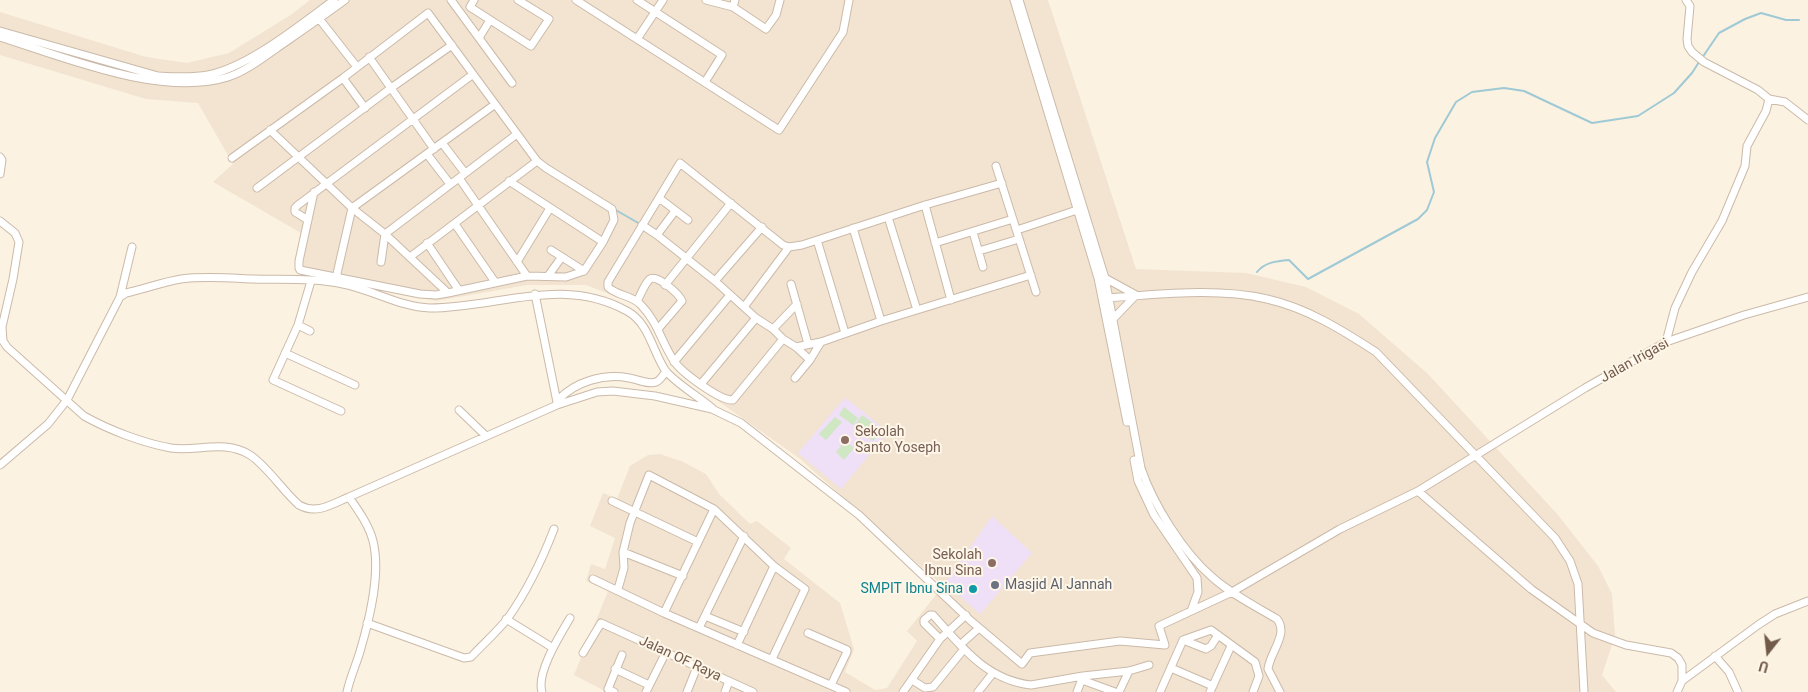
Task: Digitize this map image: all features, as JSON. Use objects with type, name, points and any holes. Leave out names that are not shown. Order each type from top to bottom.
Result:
[{"type":"street","points":[[0,36],[108,70],[163,83],[189,83],[229,76],[248,68],[317,16],[334,0]]},
{"type":"street","points":[[0,31],[158,76],[208,75],[226,70],[246,61],[345,0]]},
{"type":"street","points":[[451,0],[512,83]]},
{"type":"street","points":[[474,0],[470,7],[531,46],[549,20],[518,0]]},
{"type":"street","points":[[576,0],[779,130],[843,32],[849,0]]},
{"type":"street","points":[[637,0],[722,55],[705,82]]},
{"type":"street","points":[[638,39],[664,0]]},
{"type":"street","points":[[706,0],[734,4],[766,29],[776,15],[780,0]]},
{"type":"street","points":[[1014,0],[1105,278],[1138,481],[1154,516],[1195,573],[1198,592],[1191,611]]},
{"type":"street","points":[[1019,0],[1114,318],[1134,435],[1145,480],[1159,509],[1173,531],[1211,576],[1232,592],[1277,619],[1280,623],[1282,627],[1280,637],[1268,668],[1280,692]]},
{"type":"street","points":[[1686,0],[1690,6],[1688,46],[1701,60],[1758,90],[1769,99],[1784,102],[1808,120]]},
{"type":"street","points":[[232,158],[343,78],[428,13],[537,161],[612,209],[614,220],[603,242],[584,271],[566,277],[527,276],[436,295],[420,294],[336,278],[299,268],[314,192]]},
{"type":"street","points":[[317,16],[357,67]]},
{"type":"street","points":[[478,38],[490,20]]},
{"type":"street","points":[[257,188],[452,45]]},
{"type":"street","points":[[369,57],[434,149]]},
{"type":"street","points":[[308,220],[294,210],[314,192],[472,75]]},
{"type":"street","points":[[343,78],[365,108]]},
{"type":"street","points":[[1666,342],[1675,308],[1692,272],[1722,221],[1745,166],[1747,146],[1755,134],[1769,99]]},
{"type":"street","points":[[336,278],[352,208],[494,105]]},
{"type":"street","points":[[270,130],[352,208],[385,234],[448,292]]},
{"type":"street","points":[[381,262],[385,234],[517,134]]},
{"type":"street","points":[[442,143],[479,205],[527,276]]},
{"type":"street","points":[[427,154],[450,184]]},
{"type":"street","points":[[0,157],[2,160],[0,174]]},
{"type":"street","points":[[410,257],[537,161]]},
{"type":"street","points":[[783,340],[733,400],[721,397],[701,384],[674,362],[658,329],[643,306],[637,301],[609,289],[608,286],[642,225],[680,164],[783,245],[789,247],[1002,183]]},
{"type":"street","points":[[996,166],[1036,292]]},
{"type":"street","points":[[509,181],[603,242]]},
{"type":"street","points":[[659,198],[688,220]]},
{"type":"street","points":[[665,285],[731,204]]},
{"type":"street","points":[[925,205],[951,300]]},
{"type":"street","points":[[517,262],[550,208]]},
{"type":"street","points":[[1017,230],[1081,209]]},
{"type":"street","points":[[658,235],[676,211]]},
{"type":"street","points":[[888,217],[917,310]]},
{"type":"street","points":[[935,243],[1013,219]]},
{"type":"street","points":[[0,221],[15,233],[19,242],[2,328],[2,341],[11,351],[90,419],[147,442],[173,448],[215,446],[237,449],[252,456],[291,498],[307,510],[322,508],[349,497],[557,403],[597,392],[613,391],[654,396],[712,409],[741,423],[859,515],[979,628],[962,647],[933,687],[925,688],[912,680]]},
{"type":"street","points":[[455,224],[495,282]]},
{"type":"street","points":[[642,225],[658,235],[715,281],[756,318],[783,340],[796,347],[810,360]]},
{"type":"street","points":[[715,281],[762,227]]},
{"type":"street","points":[[853,228],[882,320]]},
{"type":"street","points":[[973,232],[983,267]]},
{"type":"street","points":[[979,251],[1020,239]]},
{"type":"street","points":[[817,240],[845,333]]},
{"type":"street","points":[[427,244],[458,289]]},
{"type":"street","points":[[0,465],[48,424],[67,400],[120,297],[132,247]]},
{"type":"street","points":[[384,248],[398,247]]},
{"type":"street","points":[[744,307],[789,247]]},
{"type":"street","points":[[551,250],[560,258],[584,271]]},
{"type":"street","points":[[548,276],[560,258]]},
{"type":"street","points":[[796,347],[821,342],[882,320],[1031,275]]},
{"type":"street","points":[[120,297],[126,293],[181,279],[204,278],[311,281],[342,284],[368,290],[410,306],[440,307],[535,294],[570,293],[583,295],[593,297],[627,311],[645,328],[666,371],[712,409]]},
{"type":"street","points":[[637,301],[650,279],[654,278],[659,279],[680,296],[682,301],[658,329]]},
{"type":"street","points":[[1105,278],[1136,295]]},
{"type":"street","points":[[311,281],[298,326],[273,380],[341,411]]},
{"type":"street","points":[[790,284],[808,344]]},
{"type":"street","points":[[535,294],[557,403]]},
{"type":"street","points":[[1107,298],[1136,295],[1232,294],[1268,300],[1311,314],[1376,352],[1555,538],[1570,561],[1578,584],[1584,692]]},
{"type":"street","points":[[674,362],[730,295]]},
{"type":"street","points":[[1114,318],[1136,295]]},
{"type":"street","name":"Jalan Irigasi","points":[[979,628],[1022,664],[1030,653],[1120,641],[1165,645],[1159,626],[1232,592],[1340,529],[1418,491],[1585,388],[1666,342],[1752,312],[1808,297]]},
{"type":"street","points":[[773,330],[797,304]]},
{"type":"street","points":[[701,384],[756,318]]},
{"type":"street","points":[[298,326],[310,331]]},
{"type":"street","points":[[795,378],[810,360],[821,342]]},
{"type":"street","points":[[285,353],[355,385]]},
{"type":"street","points":[[557,403],[567,390],[589,380],[610,376],[628,377],[653,383],[660,380],[666,371]]},
{"type":"street","points":[[459,410],[486,436]]},
{"type":"street","points":[[618,589],[624,568],[623,552],[634,512],[649,475],[714,509],[774,566],[805,589],[772,659]]},
{"type":"street","points":[[1418,491],[1531,589],[1593,633],[1608,640],[1643,650],[1671,653],[1678,658],[1682,665],[1682,681],[1677,692]]},
{"type":"street","points":[[347,692],[361,648],[373,597],[375,556],[373,540],[363,518],[349,497]]},
{"type":"street","points":[[612,501],[698,542]]},
{"type":"street","points":[[664,613],[714,509]]},
{"type":"street","points":[[367,623],[464,658],[471,657],[506,619],[520,599],[543,559],[554,529]]},
{"type":"street","points":[[699,628],[744,536]]},
{"type":"street","points":[[623,552],[683,576]]},
{"type":"street","points":[[737,645],[774,566]]},
{"type":"street","points":[[1198,583],[1211,576]]},
{"type":"street","points":[[593,579],[618,589],[664,613],[846,692]]},
{"type":"street","points":[[1682,681],[1741,636],[1775,614],[1808,601]]},
{"type":"street","points":[[940,639],[924,623],[924,620],[930,615],[933,615],[978,664],[1010,680],[1031,685],[1128,671],[1149,665]]},
{"type":"street","points":[[705,616],[744,632]]},
{"type":"street","points":[[903,692],[940,639],[966,616]]},
{"type":"street","points":[[542,692],[540,686],[546,666],[553,648],[570,618]]},
{"type":"street","points":[[506,619],[553,648]]},
{"type":"street","name":"Jalan OF Raya","points":[[583,654],[601,623],[753,692]]},
{"type":"street","points":[[1160,692],[1183,640],[1208,630],[1218,634],[1231,646],[1251,658],[1257,666],[1258,676],[1253,692]]},
{"type":"street","points":[[808,634],[847,650],[832,685]]},
{"type":"street","points":[[1183,640],[1206,649],[1211,646],[1218,634]]},
{"type":"street","points":[[1170,668],[1211,689],[1231,646]]},
{"type":"street","points":[[615,670],[648,688],[666,652]]},
{"type":"street","points":[[614,692],[608,689],[622,655]]},
{"type":"street","points":[[1715,656],[1729,672],[1738,692]]},
{"type":"street","points":[[687,692],[697,667]]},
{"type":"street","points":[[1119,692],[1128,671]]},
{"type":"street","points":[[978,692],[993,673]]},
{"type":"street","points":[[1077,692],[1083,678]]},
{"type":"street","points":[[1083,678],[1115,692]]},
{"type":"street","points":[[725,692],[729,681]]},
{"type":"street","points":[[1035,692],[1040,683]]},
{"type":"street","points":[[1026,692],[1031,685]]},
{"type":"shaded area","points":[[310,0],[1048,0],[1136,269],[1246,273],[1306,287],[1359,314],[1428,374],[1558,515],[1598,566],[1612,594],[1615,636],[1602,675],[1616,692],[607,692],[574,675],[608,591],[586,581],[591,564],[605,569],[615,538],[590,526],[603,493],[617,499],[630,466],[648,455],[660,454],[681,461],[706,474],[719,494],[750,524],[757,521],[791,548],[784,559],[840,603],[854,649],[845,672],[875,690],[887,688],[917,641],[907,631],[943,586],[799,458],[681,375],[669,361],[643,307],[586,285],[527,285],[436,301],[299,274],[301,233],[213,182],[233,164],[198,103],[146,99],[0,55],[0,12],[146,57],[187,63],[229,53],[292,14]]},
{"type":"shaded area","name":"Sekolah Santo Yoseph","points":[[846,398],[888,432],[841,489],[798,453]]},
{"type":"shaded area","name":"Sekolah Ibnu Sina","points":[[992,516],[1032,553],[980,614],[945,583]]},
{"type":"green space","points":[[844,407],[858,418],[853,425],[839,415]]},
{"type":"green space","points":[[862,415],[882,430],[873,441],[854,426]]},
{"type":"green space","points":[[835,417],[842,422],[826,440],[819,434]]},
{"type":"green space","points":[[845,441],[854,448],[844,460],[836,452]]},
{"type":"waterway","points":[[1702,58],[1719,33],[1745,19],[1761,13],[1786,20],[1799,20]]},
{"type":"waterway","points":[[1257,272],[1267,264],[1289,260],[1308,279],[1418,219],[1427,210],[1434,192],[1427,162],[1435,138],[1456,102],[1472,92],[1504,88],[1524,91],[1592,123],[1638,116],[1674,93],[1699,62]]},
{"type":"waterway","points":[[614,209],[640,224]]},
{"type":"place","name":"Sekolah Santo Yoseph","points":[[845,440]]},
{"type":"place","name":"Sekolah Ibnu Sina","points":[[992,563]]},
{"type":"place","name":"Masjid Al Jannah","points":[[995,585]]},
{"type":"place","name":"SMPIT Ibnu Sina","points":[[973,589]]}]
